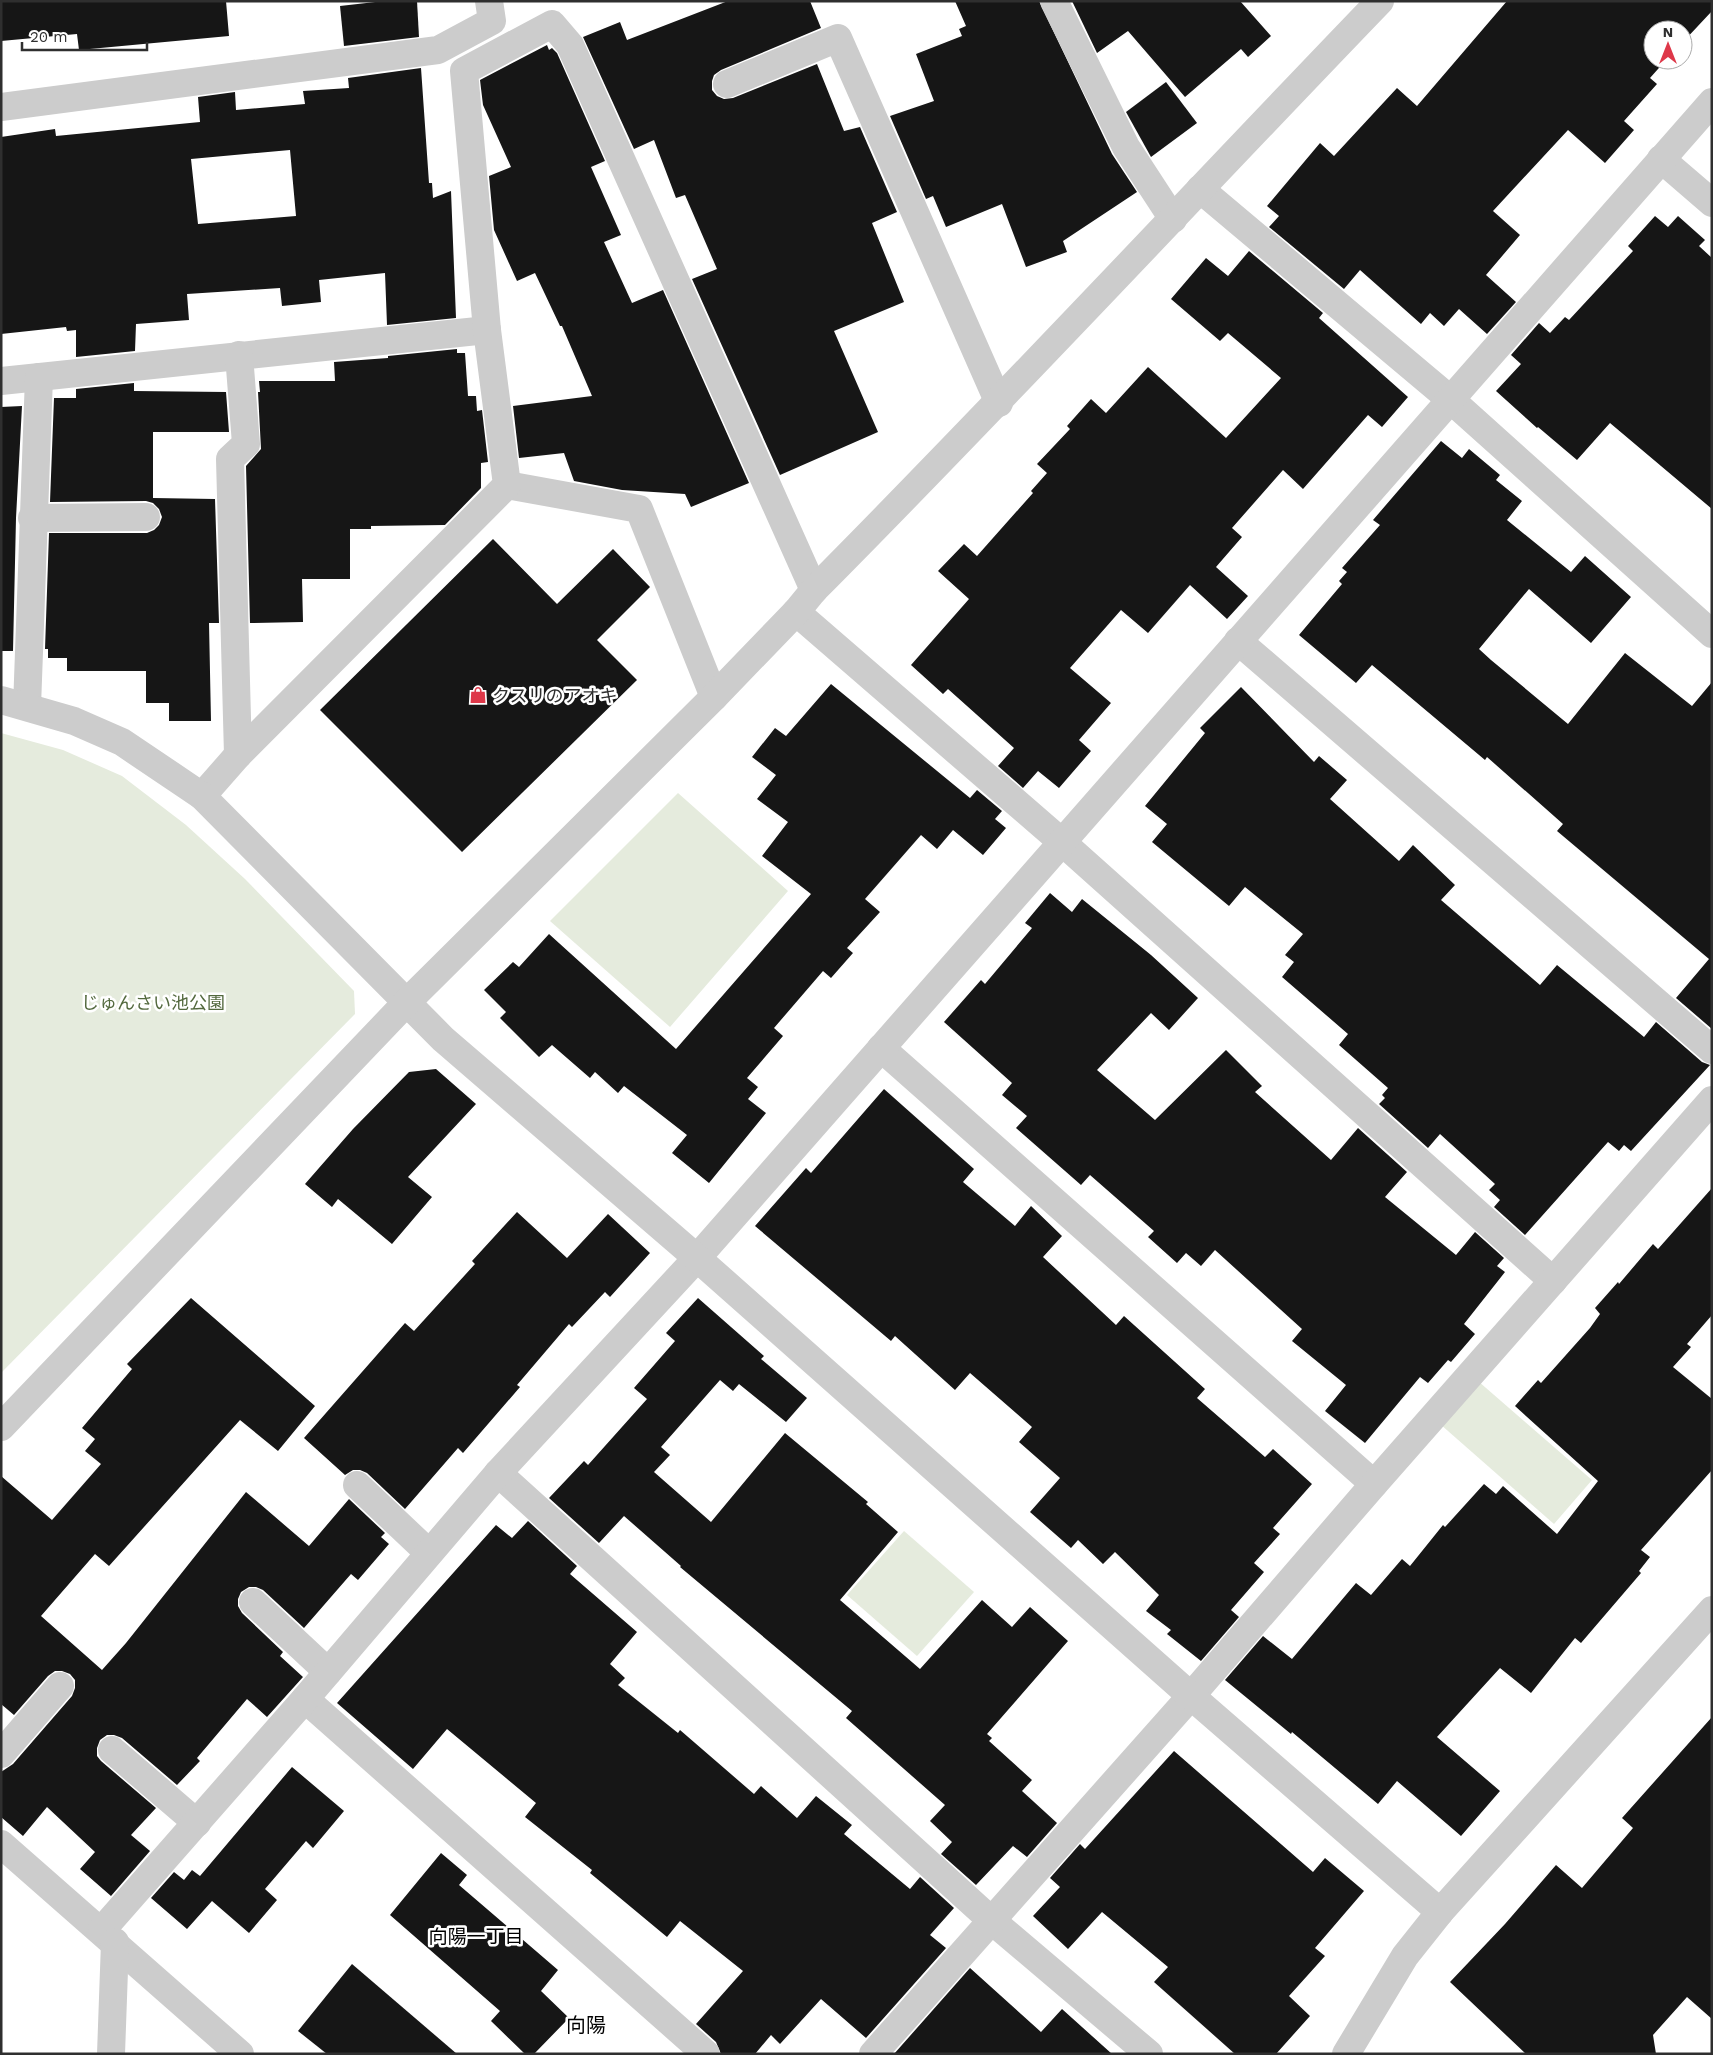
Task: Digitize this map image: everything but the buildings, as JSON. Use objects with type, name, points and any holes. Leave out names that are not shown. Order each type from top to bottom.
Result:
[{"type":"street","points":[[1,108],[438,50],[492,21],[489,1]]},
{"type":"street","points":[[1054,1],[1126,147],[1173,219]]},
{"type":"street","points":[[1,1427],[406,1003],[714,697],[796,612],[814,590],[999,403],[1380,1]]},
{"type":"street","points":[[507,485],[487,330],[464,71],[552,24],[570,45],[814,590]]},
{"type":"street","points":[[727,84],[838,38],[999,403]]},
{"type":"street","points":[[111,2054],[108,1936],[197,1823],[498,1473],[696,1258],[1063,843],[1712,102]]},
{"type":"street","points":[[1661,159],[1712,203]]},
{"type":"street","points":[[1200,189],[1451,400],[1712,634]]},
{"type":"street","points":[[1,382],[239,355],[487,330]]},
{"type":"street","points":[[238,755],[230,459],[246,444],[239,355]]},
{"type":"street","points":[[39,377],[32,518],[14,704],[74,721],[122,742],[202,796],[443,1039],[696,1258],[1191,1696],[1440,1912]]},
{"type":"street","points":[[507,485],[639,509],[714,697]]},
{"type":"street","points":[[202,796],[238,755],[507,485]]},
{"type":"street","points":[[32,518],[146,517]]},
{"type":"street","points":[[796,612],[1063,843],[1553,1281]]},
{"type":"street","points":[[1238,641],[1712,1050]]},
{"type":"street","points":[[881,1048],[1374,1484]]},
{"type":"street","points":[[873,2054],[990,1920],[1191,1696],[1374,1484],[1712,1100]]},
{"type":"street","points":[[498,1473],[990,1920],[1149,2054]]},
{"type":"street","points":[[357,1485],[429,1552]]},
{"type":"street","points":[[253,1602],[328,1672]]},
{"type":"street","points":[[1346,2054],[1405,1956],[1440,1912],[1712,1610]]},
{"type":"street","points":[[1,1754],[60,1686]]},
{"type":"street","points":[[305,1699],[706,2054]]},
{"type":"street","points":[[112,1750],[197,1823]]},
{"type":"street","points":[[1,1844],[108,1936],[240,2054]]},
{"type":"green space","name":"じゅんさい池公園","points":[[1,733],[63,750],[122,776],[186,825],[245,879],[354,991],[355,1014],[1,1373]]},
{"type":"green space","points":[[678,793],[788,891],[670,1027],[550,921]]},
{"type":"green space","points":[[1478,1381],[1592,1480],[1554,1524],[1440,1424]]},
{"type":"green space","points":[[904,1531],[974,1592],[917,1656],[847,1595]]},
{"type":"place","name":"クスリのアオキ","points":[[478,695]]},
{"type":"district","name":"向陽一丁目","points":[[476,1936]]},
{"type":"district","name":"向陽","points":[[586,2025]]}]
